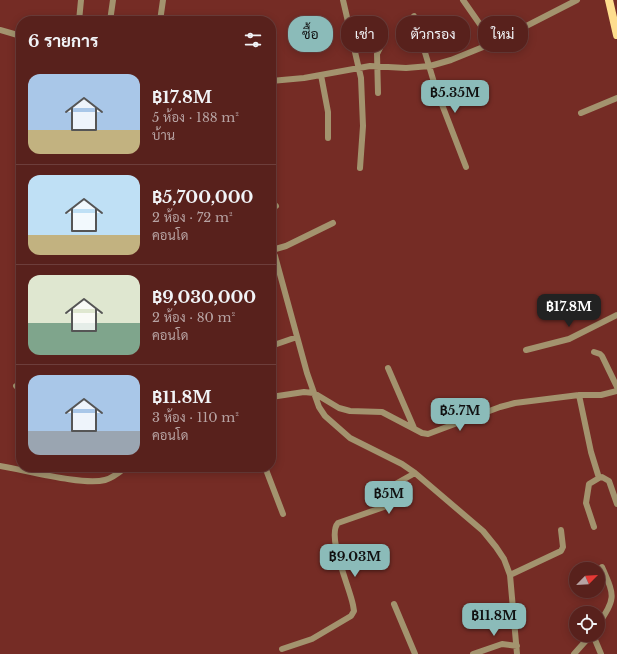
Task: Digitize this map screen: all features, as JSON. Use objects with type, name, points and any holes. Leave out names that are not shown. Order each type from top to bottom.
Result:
[{"type":"main road","points":[[609,0],[617,35]]},
{"type":"street","points":[[79,16],[81,0]]},
{"type":"street","points":[[111,16],[113,0]]},
{"type":"street","points":[[161,16],[163,0]]},
{"type":"street","points":[[342,0],[360,68],[363,118],[360,168]]},
{"type":"street","points":[[463,0],[478,22]]},
{"type":"street","points":[[528,25],[577,0]]},
{"type":"street","points":[[0,30],[16,35]]},
{"type":"street","points":[[276,81],[360,68],[406,68],[430,66],[451,60],[478,49]]},
{"type":"street","points":[[378,52],[378,93]]},
{"type":"street","points":[[425,52],[451,130],[466,167]]},
{"type":"street","points":[[321,75],[328,112],[328,138]]},
{"type":"street","points":[[581,113],[617,98]]},
{"type":"street","points":[[276,249],[292,243],[333,223]]},
{"type":"street","points":[[276,264],[314,394],[319,407],[325,416],[350,438],[402,464],[415,473],[483,531],[504,559],[510,574],[517,654]]},
{"type":"street","points":[[526,350],[569,339],[617,316]]},
{"type":"street","points":[[276,344],[297,337]]},
{"type":"street","points":[[594,352],[602,356],[617,388]]},
{"type":"street","points":[[388,368],[414,428]]},
{"type":"street","points":[[276,396],[304,392],[314,394],[339,408],[350,411],[382,412],[428,434],[500,407],[515,403],[579,395],[601,395],[617,391]]},
{"type":"street","points":[[579,395],[591,452],[599,478]]},
{"type":"street","points":[[0,466],[16,469]]},
{"type":"street","points":[[33,472],[96,482],[113,477],[120,472]]},
{"type":"street","points":[[267,472],[283,514]]},
{"type":"street","points":[[282,649],[323,634],[351,616],[354,611],[351,594],[337,557],[334,533],[335,526],[338,523],[384,507],[390,487],[415,473]]},
{"type":"street","points":[[594,527],[586,501],[589,484],[602,477],[609,481],[617,504]]},
{"type":"street","points":[[510,574],[561,551],[563,547],[561,530]]},
{"type":"street","points":[[605,574],[613,596],[605,614]]},
{"type":"street","points":[[394,604],[415,654]]},
{"type":"street","points":[[574,654],[585,642]]},
{"type":"street","points":[[596,642],[602,654]]},
{"type":"street","points":[[474,654],[502,644],[516,646]]}]
